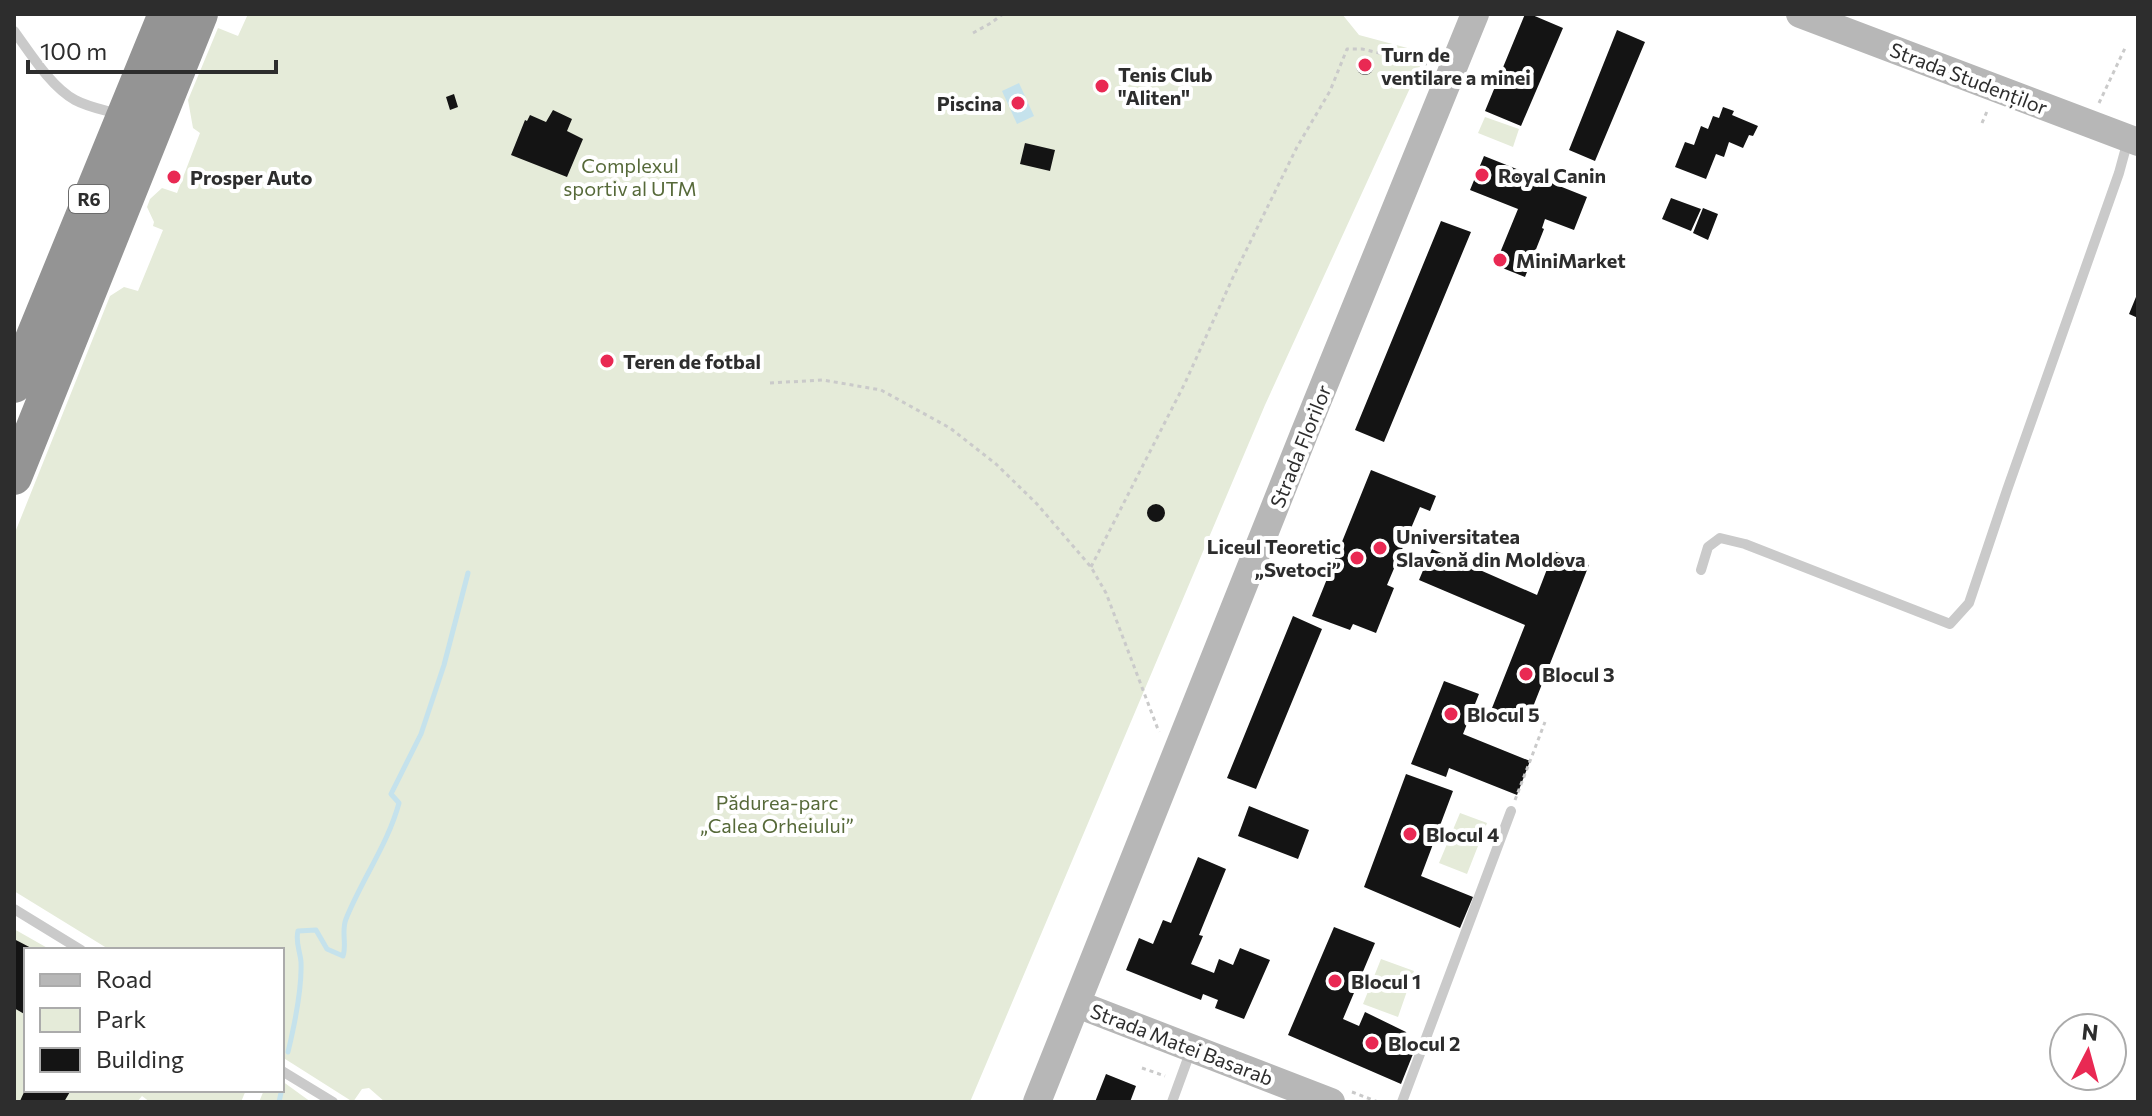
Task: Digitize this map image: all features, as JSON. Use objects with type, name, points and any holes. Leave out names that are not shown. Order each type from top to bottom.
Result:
[{"type":"highway","name":"R6","points":[[14,477],[100,217],[124,116],[166,14]]},
{"type":"highway","name":"R6","points":[[14,385],[200,14]]},
{"type":"main road","name":"Strada Florilor","points":[[1037,1102],[1475,14]]},
{"type":"main road","name":"Strada Studenților","points":[[1800,14],[2133,140]]},
{"type":"main road","name":"Strada Matei Basarab","points":[[1077,1004],[1191,1048],[1300,1096],[1331,1102]]},
{"type":"lane","points":[[14,31],[46,73],[67,94],[77,101],[124,116]]},
{"type":"lane","points":[[1701,570],[1708,547],[1720,538],[1745,544],[1950,624],[1969,603],[2133,140]]},
{"type":"lane","points":[[1402,1102],[1511,811]]},
{"type":"lane","points":[[14,909],[78,948]]},
{"type":"lane","points":[[1172,1102],[1191,1048]]},
{"type":"lane","points":[[284,1072],[333,1102]]},
{"type":"path","points":[[973,33],[1003,14]]},
{"type":"path","points":[[2099,103],[2126,46]]},
{"type":"path","points":[[1091,567],[1179,397],[1234,275],[1297,147],[1330,91],[1347,49],[1362,49],[1431,65]]},
{"type":"path","points":[[1982,123],[1988,109]]},
{"type":"path","points":[[770,383],[823,380],[881,390],[950,428],[996,464],[1037,504],[1091,567],[1106,593],[1159,732]]},
{"type":"path","points":[[1511,811],[1545,722]]},
{"type":"path","points":[[1142,1068],[1165,1076]]},
{"type":"green space","name":"Pădurea-parc „Calea Orheiului”","points":[[248,14],[1342,14],[1359,35],[1426,53],[1265,405],[970,1102],[385,1102],[369,1088],[362,1089],[353,1102],[284,1058],[284,948],[107,948],[14,891],[14,535],[110,296],[124,287],[138,291],[163,230],[153,226],[147,207],[150,199],[162,188],[177,193],[200,133],[193,128],[188,100],[218,28],[238,36]]},
{"type":"green space","points":[[1485,117],[1519,129],[1513,147],[1478,133]]},
{"type":"green space","points":[[1460,813],[1487,823],[1467,874],[1439,863]]},
{"type":"green space","points":[[14,929],[47,948],[24,948],[24,1092],[245,1092],[241,1102],[150,1102],[142,1096],[137,1102],[14,1102]]},
{"type":"green space","points":[[1381,959],[1414,971],[1398,1017],[1363,1004]]},
{"type":"green space","points":[[284,1082],[311,1102],[259,1102],[263,1092],[284,1092]]},
{"type":"water","name":"Piscina","points":[[1019,83],[1034,116],[1017,124],[1002,91]]},
{"type":"building","points":[[1525,14],[1563,28],[1521,126],[1485,111]]},
{"type":"building","points":[[1617,30],[1645,42],[1595,161],[1569,150]]},
{"type":"building","name":"Turn de ventilare a minei","points":[[1365,57],[1374,66],[1365,75],[1356,66]]},
{"type":"building","points":[[454,94],[458,107],[450,110],[446,97]]},
{"type":"building","points":[[1723,107],[1734,111],[1732,115],[1758,126],[1753,136],[1749,135],[1743,148],[1729,142],[1724,157],[1716,154],[1706,179],[1675,167],[1685,142],[1694,145],[1701,126],[1708,129],[1713,116],[1719,118]]},
{"type":"building","points":[[553,110],[572,119],[567,131],[583,139],[567,177],[511,155],[525,120],[530,115],[546,122]]},
{"type":"building","points":[[1025,143],[1055,150],[1050,171],[1020,164]]},
{"type":"building","points":[[1484,156],[1587,197],[1574,230],[1545,219],[1525,277],[1495,265],[1518,209],[1470,190]]},
{"type":"building","points":[[1671,198],[1701,209],[1691,231],[1662,219]]},
{"type":"building","points":[[1703,208],[1718,214],[1708,240],[1693,233]]},
{"type":"building","points":[[1441,221],[1471,232],[1384,442],[1355,430]]},
{"type":"building","points":[[2138,292],[2138,318],[2129,314]]},
{"type":"building","name":"Liceul Teoretic „Svetoci”","points":[[1371,470],[1436,496],[1430,511],[1420,507],[1387,585],[1394,588],[1376,633],[1353,624],[1350,630],[1312,616]]},
{"type":"building","points":[[1156,504],[1165,513],[1156,522],[1147,513]]},
{"type":"building","points":[[1432,549],[1537,595],[1554,551],[1589,565],[1527,722],[1492,708],[1525,625],[1419,580]]},
{"type":"building","points":[[1293,616],[1322,629],[1256,789],[1227,778]]},
{"type":"building","name":"Blocul 5","points":[[1444,681],[1479,694],[1463,734],[1530,761],[1517,795],[1449,768],[1446,777],[1411,764]]},
{"type":"building","name":"Blocul 4","points":[[1406,774],[1453,791],[1421,876],[1473,897],[1460,928],[1364,887]]},
{"type":"building","points":[[1249,806],[1309,830],[1298,859],[1238,836]]},
{"type":"building","points":[[1198,857],[1226,869],[1199,935],[1203,936],[1191,964],[1214,973],[1219,959],[1233,965],[1240,948],[1270,960],[1244,1019],[1215,1008],[1218,1000],[1203,994],[1201,1000],[1126,970],[1139,938],[1153,944],[1163,920],[1171,923]]},
{"type":"building","points":[[1334,927],[1375,943],[1343,1019],[1359,1026],[1365,1012],[1406,1032],[1413,1054],[1401,1084],[1288,1035]]},
{"type":"building","points":[[14,939],[31,948],[24,948],[24,1014],[14,1008]]},
{"type":"building","points":[[1106,1074],[1136,1086],[1130,1102],[1095,1102]]},
{"type":"building","points":[[24,1092],[70,1092],[64,1102],[20,1101]]},
{"type":"waterway","points":[[288,1052],[300,983],[298,931],[316,930],[327,949],[343,956],[346,919],[394,818],[399,803],[391,794],[421,734],[444,665],[468,573]]},
{"type":"waterway","points":[[279,1102],[281,1093]]},
{"type":"place","name":"Turn de ventilare a minei","points":[[1365,65]]},
{"type":"place","name":"Tenis Club \"Aliten\"","points":[[1102,86]]},
{"type":"place","name":"Piscina","points":[[1018,103]]},
{"type":"place","name":"Royal Canin","points":[[1482,175]]},
{"type":"place","name":"Prosper Auto","points":[[174,177]]},
{"type":"place","name":"MiniMarket","points":[[1500,260]]},
{"type":"place","name":"Teren de fotbal","points":[[607,361]]},
{"type":"place","name":"Universitatea Slavonă din Moldova","points":[[1380,548]]},
{"type":"place","name":"Liceul Teoretic „Svetoci”","points":[[1357,558]]},
{"type":"place","name":"Blocul 3","points":[[1526,674]]},
{"type":"place","name":"Blocul 5","points":[[1451,714]]},
{"type":"place","name":"Blocul 4","points":[[1410,834]]},
{"type":"place","name":"Blocul 1","points":[[1335,981]]},
{"type":"place","name":"Blocul 2","points":[[1372,1043]]},
{"type":"park label","name":"Complexul sportiv al UTM","points":[[630,176]]}]
